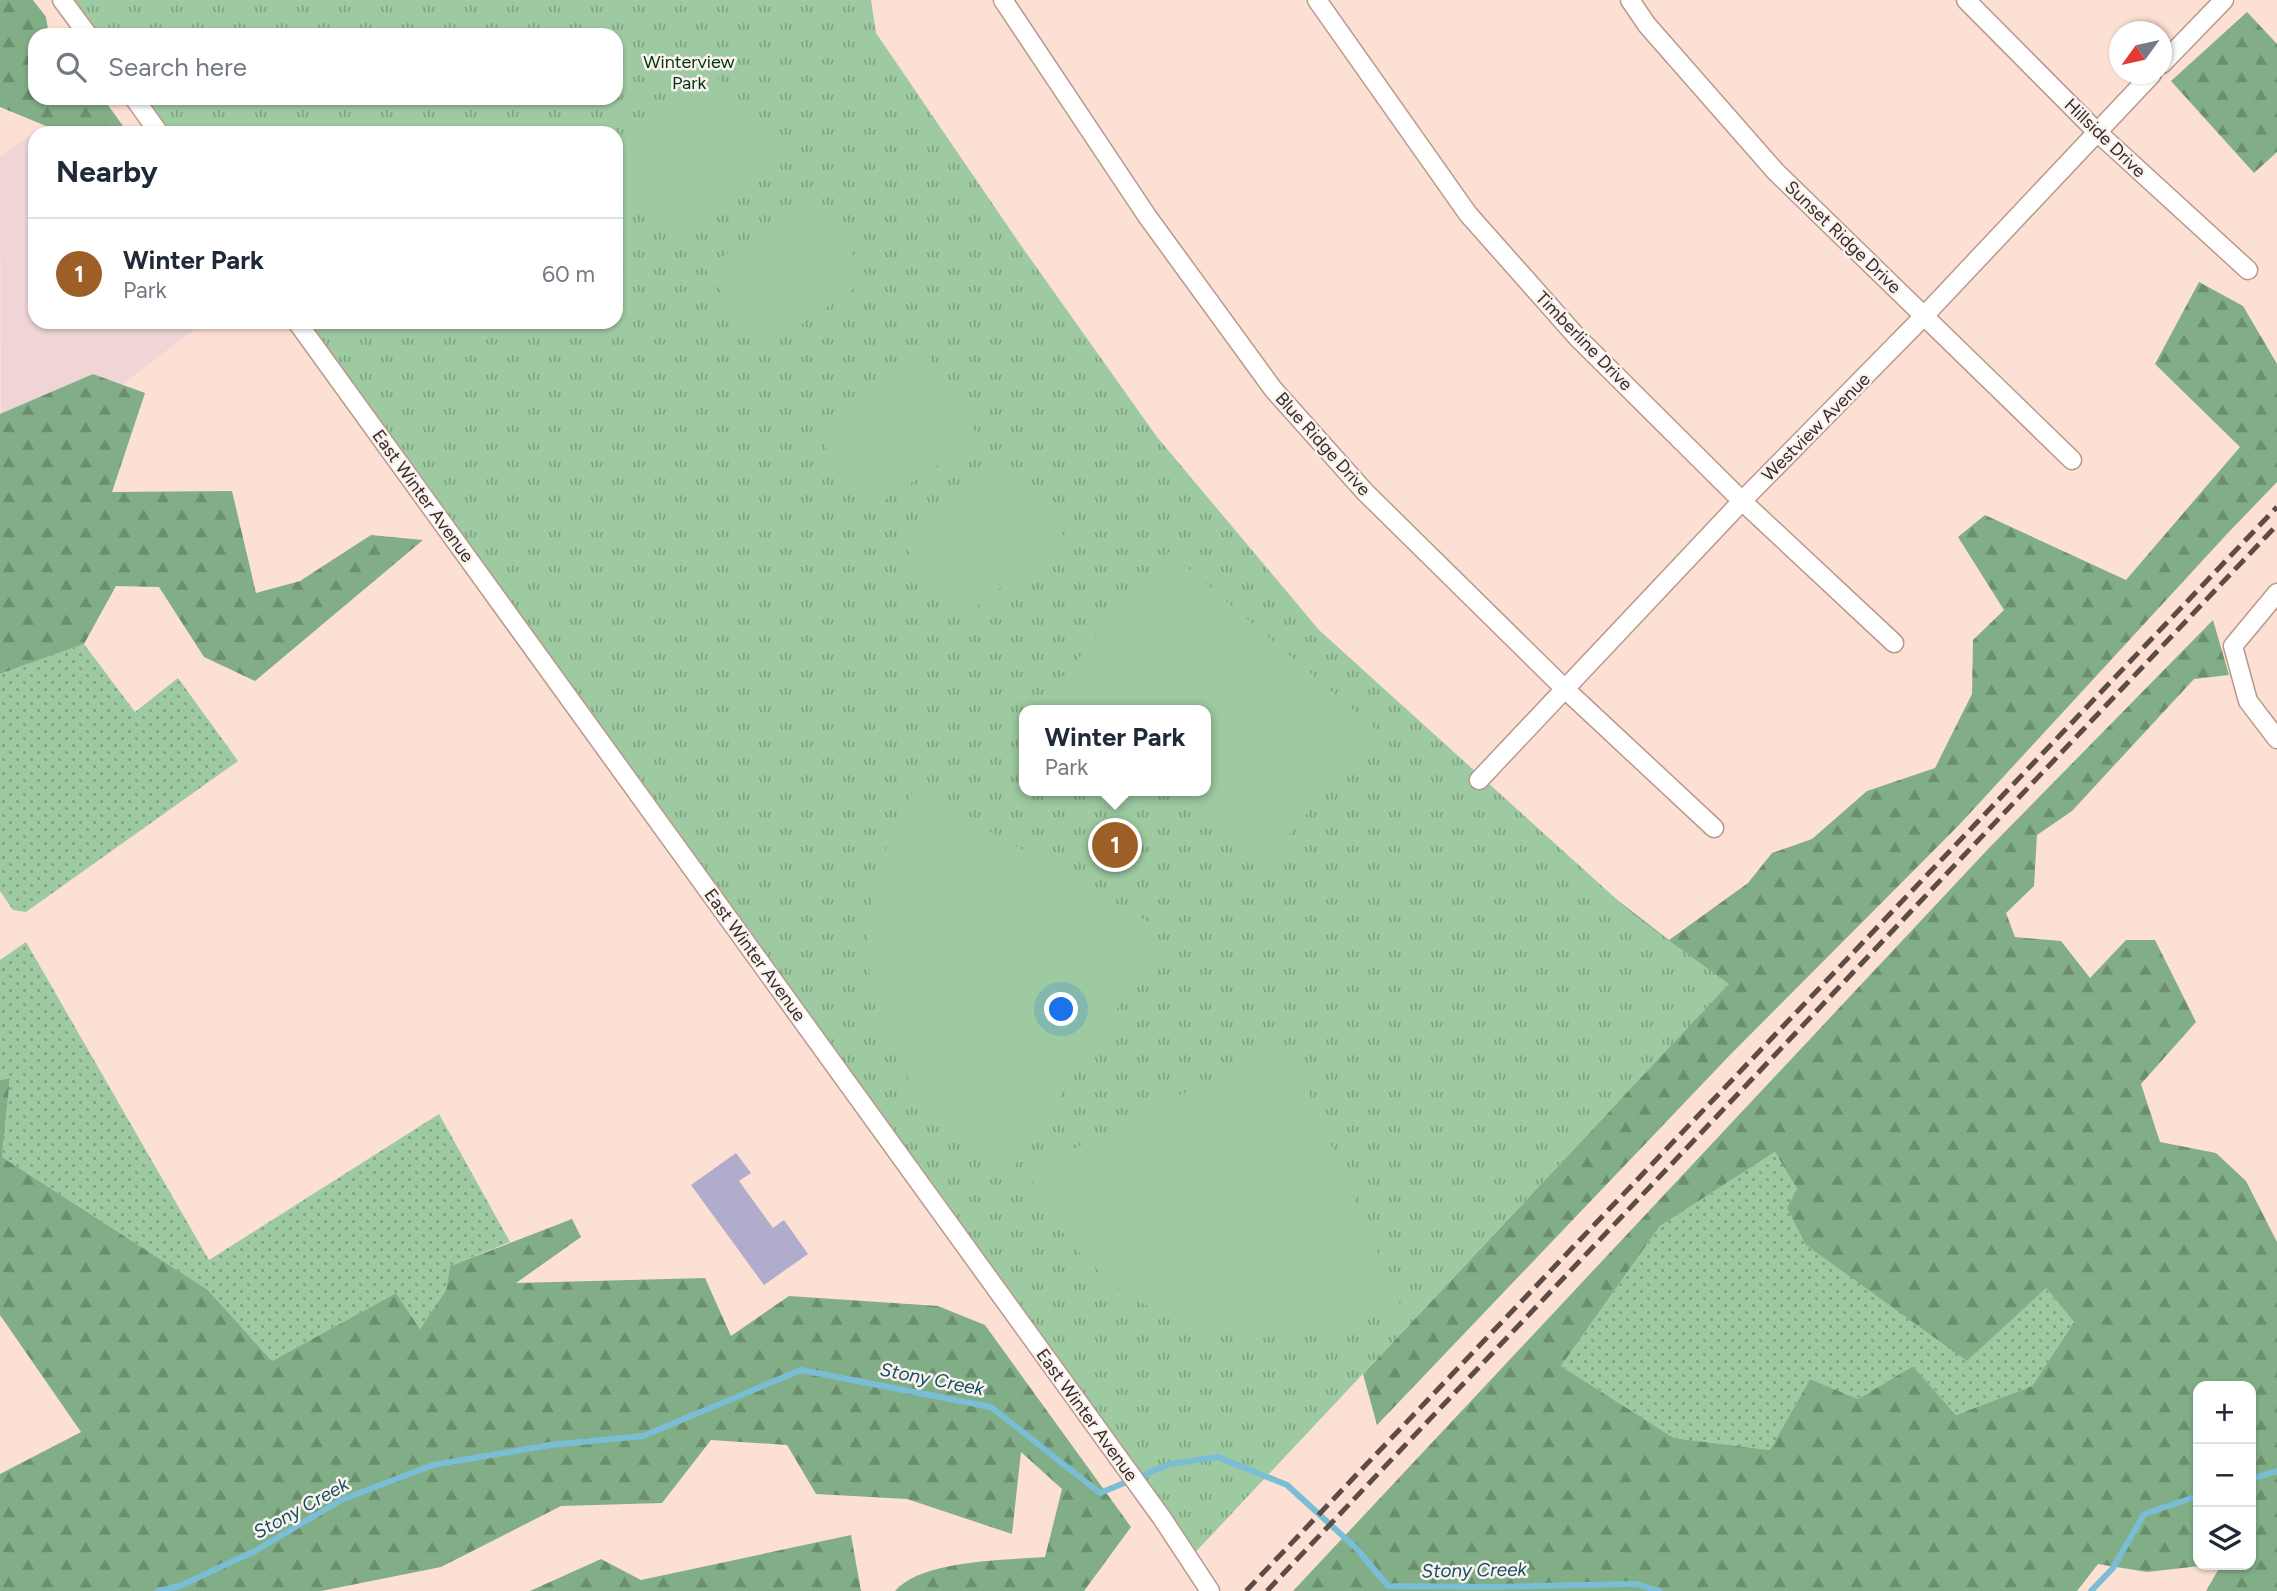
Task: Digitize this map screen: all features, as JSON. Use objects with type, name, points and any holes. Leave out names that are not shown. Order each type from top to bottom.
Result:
[{"type":"street","points":[[62,0],[83,28]]},
{"type":"street","name":"Blue Ridge Drive","points":[[1003,0],[1147,216],[1273,389],[1365,492],[1565,689],[1714,828]]},
{"type":"street","name":"Timberline Drive","points":[[1317,0],[1468,214],[1577,337],[1742,501],[1894,643]]},
{"type":"street","name":"Sunset Ridge Drive","points":[[1630,0],[1647,25],[1776,172],[2072,460]]},
{"type":"street","name":"Hillside Drive","points":[[1966,0],[2096,131],[2248,270]]},
{"type":"street","points":[[2172,53],[2224,0]]},
{"type":"street","name":"Westview Avenue","points":[[1479,780],[2142,84]]},
{"type":"street","points":[[139,105],[154,126]]},
{"type":"street","name":"East Winter Avenue","points":[[302,329],[1104,1437],[1210,1591]]},
{"type":"street","points":[[2277,593],[2233,646],[2248,701],[2277,739]]},
{"type":"shaded area","points":[[28,137],[28,329],[195,329],[122,385],[93,374],[1,414],[0,157]]},
{"type":"green space","points":[[0,0],[33,0],[46,17],[48,28],[28,28],[28,105],[108,105],[123,126],[46,126],[0,107]]},
{"type":"green space","name":"Winterview Park","points":[[65,0],[871,0],[876,33],[1022,247],[1157,437],[1319,630],[1634,915],[1729,984],[1189,1559],[302,329],[623,329],[623,126],[156,126],[140,105],[623,105],[623,28],[85,28]]},
{"type":"green space","points":[[2247,12],[2277,44],[2277,152],[2254,173],[2172,80]]},
{"type":"green space","points":[[714,73],[776,150],[672,233],[623,172],[623,145]]},
{"type":"green space","points":[[814,196],[869,279],[761,351],[705,268]]},
{"type":"green space","points":[[2199,282],[2243,306],[2277,364],[2277,482],[1959,825],[1729,1056],[1377,1425],[1363,1374],[1618,1102],[1616,899],[1669,940],[1748,883],[1772,853],[1812,839],[1867,791],[1935,768],[1972,694],[1973,640],[2004,610],[1958,537],[1985,515],[2126,580],[2240,447],[2155,364]]},
{"type":"green space","points":[[926,354],[980,438],[867,511],[813,427]]},
{"type":"green space","points":[[93,374],[145,393],[112,492],[232,491],[256,593],[300,581],[371,535],[423,540],[255,681],[204,657],[159,587],[116,586],[84,644],[0,674],[0,414]]},
{"type":"green space","points":[[1003,457],[1065,537],[961,619],[898,539]]},
{"type":"green space","points":[[1169,552],[1377,730],[1265,863],[1187,796],[1211,796],[1211,705],[1080,705],[1056,684]]},
{"type":"green space","points":[[2213,620],[2229,675],[2194,679],[2072,811],[2037,835],[2034,886],[2006,913],[2015,937],[2061,941],[2090,978],[2126,940],[2155,940],[2196,1022],[2141,1084],[2160,1142],[2216,1153],[2246,1181],[2277,1242],[2277,1591],[2206,1591],[2218,1570],[2256,1570],[2256,1381],[2193,1381],[2193,1567],[2147,1572],[2098,1564],[2077,1591],[1293,1591],[1989,848]],"holes":[[[1775,1152],[1797,1189],[1787,1208],[1806,1245],[1967,1361],[2046,1288],[2074,1322],[2032,1386],[1956,1415],[1913,1366],[1858,1399],[1810,1379],[1770,1450],[1674,1438],[1561,1366],[1660,1226]]]},
{"type":"green space","points":[[84,644],[135,712],[178,678],[238,761],[26,912],[13,910],[0,891],[0,674]]},
{"type":"green space","points":[[915,788],[1152,924],[1157,947],[1009,1174],[954,1132],[914,1088],[894,1052],[873,992],[868,955],[875,890],[895,826]]},
{"type":"green space","points":[[26,942],[209,1260],[439,1114],[510,1242],[450,1266],[446,1290],[420,1329],[396,1293],[272,1361],[208,1290],[2,1157],[10,1078],[0,1080],[0,960]]},
{"type":"green space","points":[[1273,1048],[1293,1056],[1401,1307],[1329,1335],[1254,1338],[1176,1322],[1116,1288],[1073,1246],[1048,1213],[1028,1172]]},
{"type":"green space","points":[[10,1078],[2,1157],[208,1290],[272,1361],[396,1293],[420,1329],[446,1290],[450,1266],[572,1219],[581,1237],[516,1283],[705,1278],[731,1336],[789,1296],[938,1306],[985,1325],[1131,1527],[1084,1591],[895,1591],[907,1581],[944,1567],[1045,1557],[1062,1489],[1021,1452],[1012,1534],[907,1499],[816,1494],[787,1445],[711,1440],[662,1503],[561,1506],[441,1567],[321,1591],[0,1591],[0,1474],[81,1432],[0,1315],[0,1080]]},
{"type":"green space","points":[[1775,1152],[1797,1189],[1967,1361],[2045,1287],[2074,1322],[2032,1386],[1956,1415],[1913,1366],[1858,1399],[1810,1379],[1770,1450],[1674,1438],[1561,1366],[1660,1226]]},
{"type":"green space","points":[[851,1535],[861,1591],[530,1591],[601,1559],[641,1580]]},
{"type":"building","points":[[736,1153],[751,1173],[739,1181],[773,1228],[784,1220],[808,1254],[764,1285],[691,1185]]},
{"type":"waterway","name":"Stony Creek","points":[[158,1591],[180,1586],[255,1551],[341,1500],[433,1465],[550,1445],[643,1436],[801,1370],[991,1407],[1100,1493],[1170,1464],[1218,1457],[1287,1485],[1356,1548],[1388,1586],[1636,1584],[1659,1591]]},
{"type":"waterway","name":"Stony Creek","points":[[2256,1477],[2277,1471]]},
{"type":"waterway","name":"Stony Creek","points":[[2091,1591],[2113,1568],[2144,1514],[2193,1498]]},
{"type":"railway","points":[[1246,1591],[2277,507]]},
{"type":"railway","points":[[1267,1591],[2277,525]]},
{"type":"place","name":"Winter Park","points":[[1115,845]]}]
